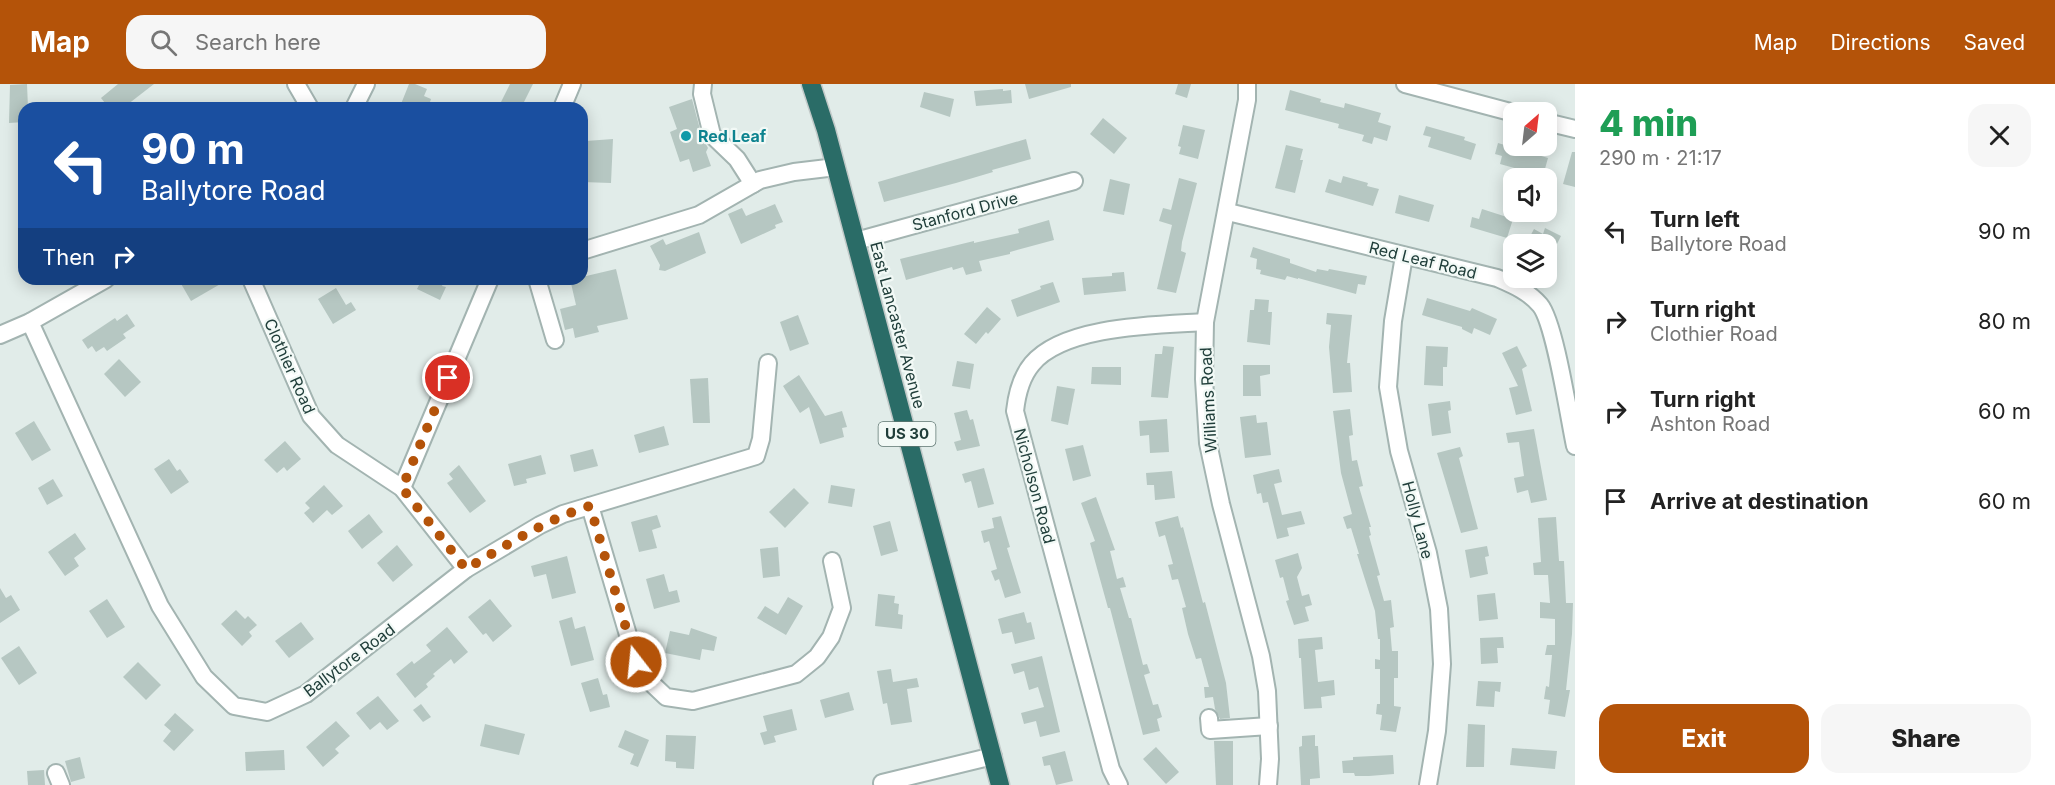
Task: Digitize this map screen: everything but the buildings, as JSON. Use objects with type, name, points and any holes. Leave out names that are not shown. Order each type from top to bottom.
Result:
[{"type":"highway","name":"East Lancaster Avenue","points":[[811,84],[856,241],[1000,785]]},
{"type":"street","points":[[296,84],[306,102]]},
{"type":"street","points":[[357,102],[366,84]]},
{"type":"street","points":[[564,102],[572,84]]},
{"type":"street","points":[[704,84],[702,94],[712,135],[737,159],[753,184]]},
{"type":"street","name":"Williams Road","points":[[1248,84],[1228,212],[1205,322],[1204,379],[1208,443],[1221,504],[1261,656],[1267,691],[1270,759],[1268,785]]},
{"type":"street","points":[[1405,84],[1503,110]]},
{"type":"street","points":[[1557,125],[1575,129]]},
{"type":"street","points":[[588,249],[699,214],[760,180],[794,172],[836,167]]},
{"type":"street","name":"Stanford Drive","points":[[856,241],[1074,181]]},
{"type":"street","name":"Red Leaf Road","points":[[1228,212],[1497,278],[1522,289],[1542,307],[1551,333],[1575,446]]},
{"type":"street","name":"Holly Lane","points":[[1404,256],[1393,321],[1388,387],[1399,451],[1428,553],[1439,609],[1442,664],[1437,731],[1428,785]]},
{"type":"street","points":[[0,335],[30,322],[95,285]]},
{"type":"street","name":"Clothier Road","points":[[254,285],[312,416],[337,445],[402,488],[466,569]]},
{"type":"street","points":[[402,488],[487,285]]},
{"type":"street","points":[[539,285],[555,340]]},
{"type":"street","name":"Ballytore Road","points":[[30,322],[160,606],[204,677],[234,706],[267,712],[306,694],[466,569],[540,525],[563,514],[756,456],[761,439],[768,363]]},
{"type":"street","name":"Nicholson Road","points":[[1119,785],[1111,769],[1015,411],[1017,395],[1023,377],[1034,362],[1045,353],[1067,342],[1119,328],[1205,322]]},
{"type":"street","points":[[590,506],[636,662],[647,679],[666,697],[693,701],[796,674],[817,657],[831,638],[842,608],[832,561]]},
{"type":"street","points":[[1209,718],[1210,730],[1269,726]]},
{"type":"street","points":[[882,783],[993,756]]},
{"type":"place","name":"Red Leaf","points":[[686,136]]},
{"type":"route","points":[[448,378],[402,488],[466,569],[540,525],[563,514],[590,506],[636,662]]}]
